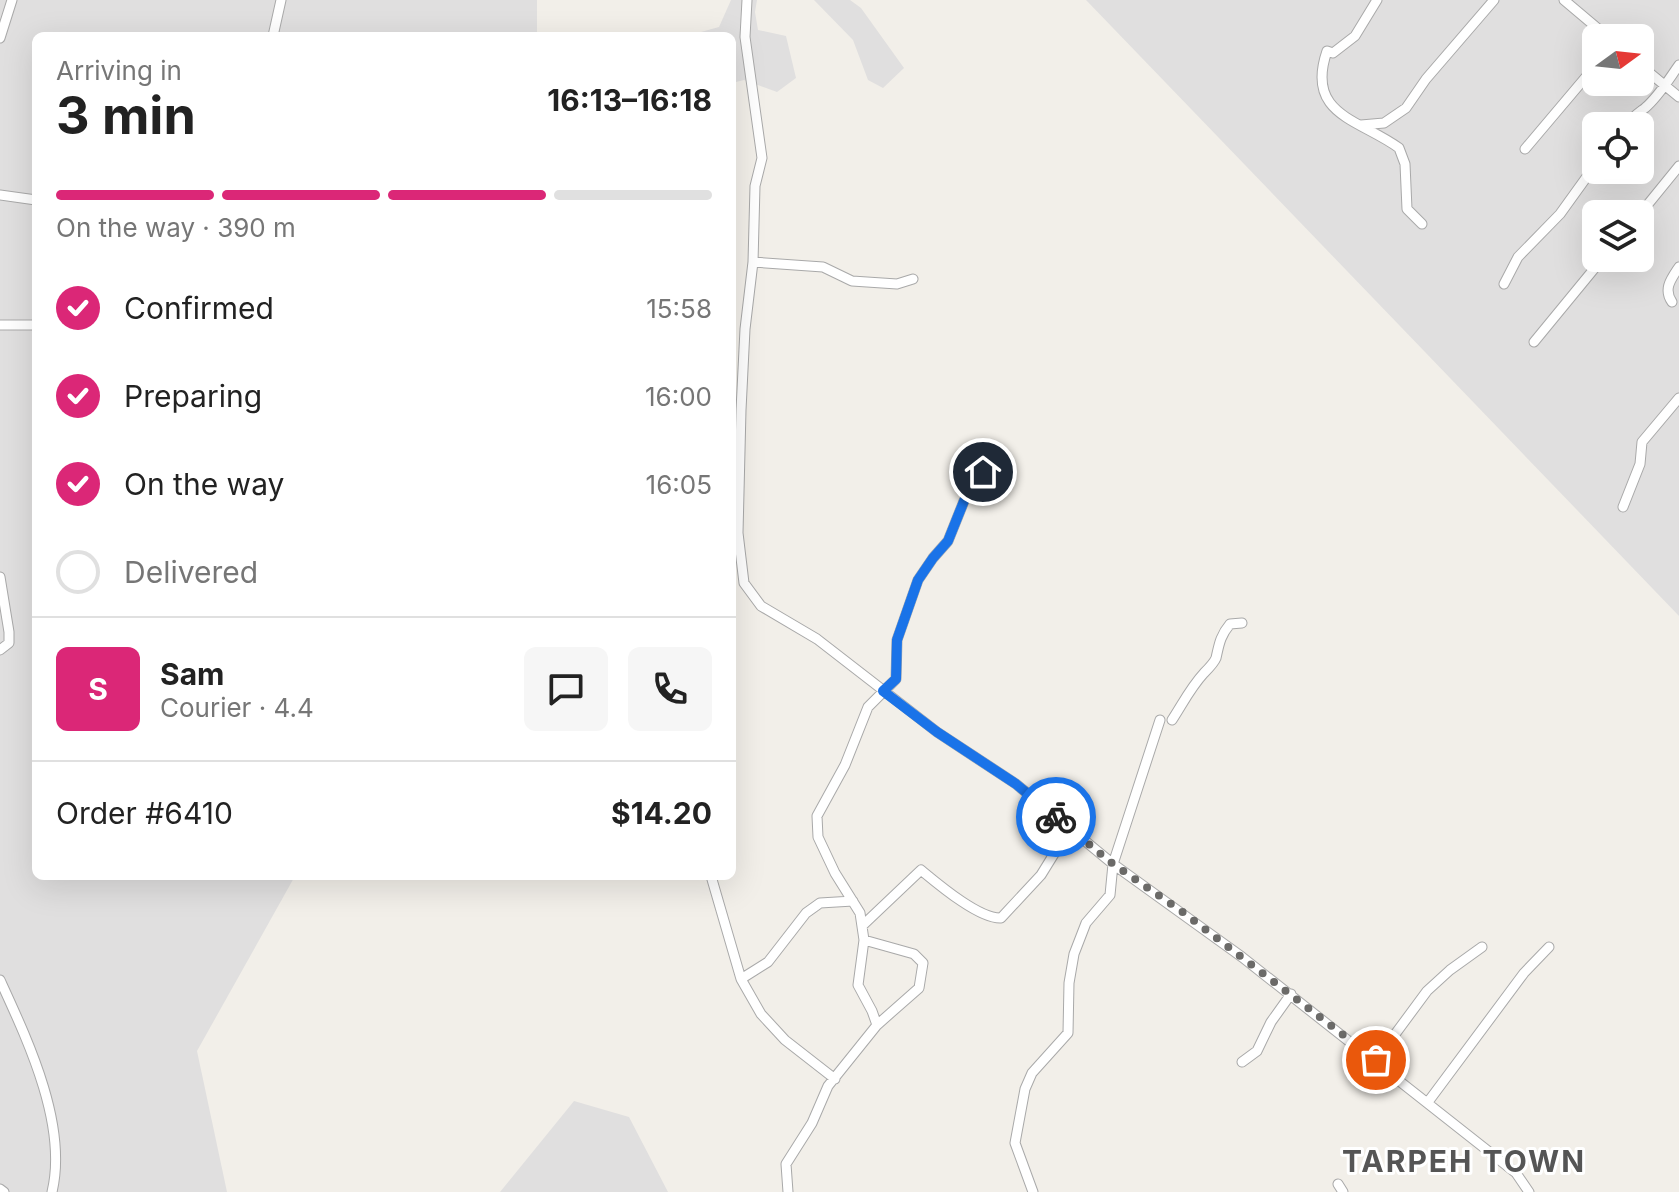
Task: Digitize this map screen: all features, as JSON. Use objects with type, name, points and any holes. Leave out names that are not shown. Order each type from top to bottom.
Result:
[{"type":"street","points":[[0,38],[12,0]]},
{"type":"street","points":[[274,32],[281,0]]},
{"type":"street","points":[[747,0],[745,37],[762,158],[755,186],[753,262],[745,329],[738,533],[744,583],[761,606],[817,639],[937,732],[1016,784],[1113,864],[1291,994],[1516,1173],[1529,1192]]},
{"type":"street","points":[[1377,0],[1355,36],[1333,53],[1327,51],[1320,74],[1323,92],[1346,118],[1399,148],[1405,164],[1407,209],[1422,224]]},
{"type":"street","points":[[1361,125],[1384,123],[1406,108],[1494,0]]},
{"type":"street","points":[[1564,0],[1592,24]]},
{"type":"street","points":[[1638,112],[1646,107],[1679,65]]},
{"type":"street","points":[[1654,77],[1679,97]]},
{"type":"street","points":[[1525,149],[1582,82]]},
{"type":"street","points":[[1651,200],[1679,166]]},
{"type":"street","points":[[1504,284],[1518,257],[1560,214],[1582,183]]},
{"type":"street","points":[[0,195],[32,199]]},
{"type":"street","points":[[753,262],[823,267],[852,281],[897,284],[913,279]]},
{"type":"street","points":[[1672,302],[1667,296],[1668,288],[1679,267]]},
{"type":"street","points":[[1534,342],[1592,272]]},
{"type":"street","points":[[0,325],[32,325]]},
{"type":"street","points":[[1623,507],[1640,464],[1642,442],[1679,398]]},
{"type":"street","points":[[877,1025],[858,985],[864,940],[860,913],[835,873],[818,837],[817,816],[845,765],[868,707],[896,679],[897,640],[918,580],[948,541],[964,501],[983,472]]},
{"type":"street","points":[[0,577],[9,643],[0,650]]},
{"type":"street","points":[[1172,720],[1193,684],[1216,660],[1217,646],[1225,630],[1230,624],[1242,623]]},
{"type":"street","points":[[1033,1192],[1015,1143],[1025,1089],[1032,1073],[1068,1033],[1069,983],[1074,954],[1086,923],[1110,895],[1113,864],[1160,720]]},
{"type":"street","points":[[862,926],[921,870],[991,918],[1001,918],[1041,875],[1070,828]]},
{"type":"street","points":[[712,880],[741,979],[761,1014],[785,1040],[835,1079]]},
{"type":"street","points":[[741,979],[768,962],[806,913],[820,903],[853,901]]},
{"type":"street","points":[[788,1192],[786,1164],[812,1123],[828,1086],[877,1025],[919,988],[923,963],[914,954],[864,940]]},
{"type":"street","points":[[1376,1060],[1427,991],[1482,947]]},
{"type":"street","points":[[1428,1102],[1524,973],[1549,947]]},
{"type":"street","points":[[0,980],[38,1069],[49,1112],[58,1170],[52,1192]]},
{"type":"street","points":[[1242,1062],[1257,1051],[1271,1022],[1291,994]]},
{"type":"shaded area","points":[[0,0],[537,0],[537,32],[32,32],[32,880],[293,880],[197,1051],[227,1192],[0,1192]]},
{"type":"shaded area","points":[[731,0],[757,0],[758,30],[786,36],[796,78],[777,92],[744,80],[736,82],[736,32],[701,32],[719,27]]},
{"type":"shaded area","points":[[814,0],[850,0],[861,8],[904,68],[883,88],[868,80],[853,40]]},
{"type":"shaded area","points":[[1086,0],[1679,0],[1679,616]]},
{"type":"shaded area","points":[[574,1101],[629,1117],[668,1192],[500,1192]]},
{"type":"way so far","points":[[1056,817],[1113,864],[1180,910],[1376,1060]]},
{"type":"district","name":"TARPEH TOWN","points":[[1464,1161]]},
{"type":"route","points":[[983,472],[964,501],[948,541],[918,580],[897,640],[896,679],[883,691],[937,732],[1016,784],[1056,817]]}]
